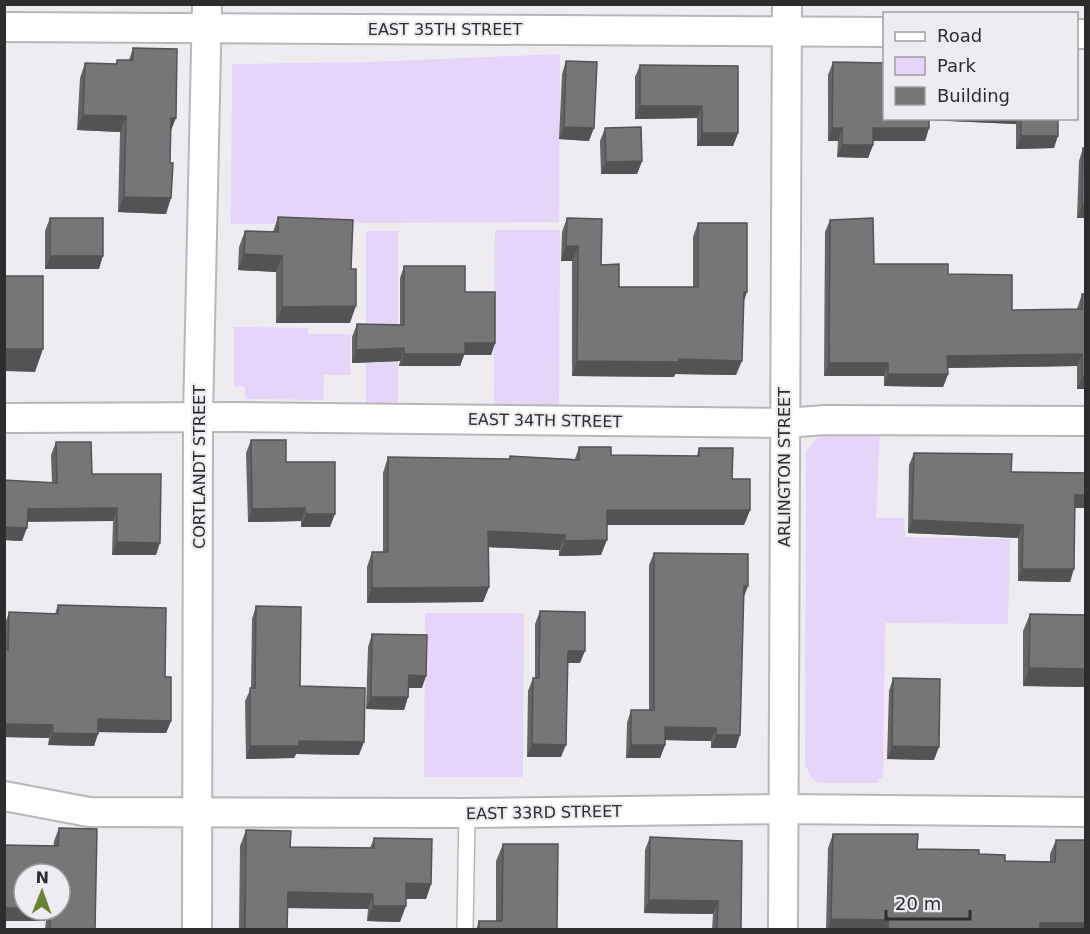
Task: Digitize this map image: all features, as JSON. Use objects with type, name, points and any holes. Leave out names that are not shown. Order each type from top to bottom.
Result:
[{"type":"street","name":"EAST 35TH STREET","points":[[4,27],[207,16],[787,18],[883,32]]},
{"type":"street","name":"CORTLANDT STREET","points":[[196,930],[198,417],[207,16]]},
{"type":"street","name":"ARLINGTON STREET","points":[[783,930],[787,18]]},
{"type":"street","name":"EAST 34TH STREET","points":[[4,418],[198,417],[784,423],[826,420],[1086,421]]},
{"type":"street","name":"EAST 33RD STREET","points":[[4,796],[89,812],[467,813],[784,809],[1086,812]]},
{"type":"lane","points":[[465,930],[467,813]]},
{"type":"green space","points":[[560,54],[559,222],[231,224],[232,64],[371,62]]},
{"type":"green space","points":[[495,230],[560,230],[559,406],[494,405]]},
{"type":"green space","points":[[366,231],[398,231],[398,406],[366,406]]},
{"type":"green space","points":[[234,327],[308,328],[308,334],[351,334],[350,375],[324,375],[323,400],[245,399],[245,387],[234,386]]},
{"type":"green space","points":[[833,431],[880,432],[876,518],[904,518],[905,537],[1010,539],[1008,624],[885,623],[883,779],[878,779],[878,783],[819,783],[813,780],[805,765],[806,451],[816,439]]},
{"type":"green space","points":[[425,613],[524,613],[523,777],[424,777]]},
{"type":"building","points":[[133,48],[177,49],[176,118],[171,118],[170,163],[173,163],[171,198],[124,197],[126,116],[83,115],[85,63],[117,64],[117,60],[133,60]]},
{"type":"building","points":[[566,61],[597,62],[594,128],[564,127]]},
{"type":"building","points":[[833,62],[883,63],[883,120],[929,120],[929,128],[873,128],[873,145],[842,145],[842,128],[832,128]]},
{"type":"building","points":[[640,65],[738,66],[738,133],[702,133],[702,106],[640,106]]},
{"type":"building","points":[[1021,120],[1058,120],[1058,136],[1021,136]]},
{"type":"building","points":[[641,127],[642,161],[606,162],[605,128]]},
{"type":"building","points":[[1083,148],[1086,148],[1086,205],[1082,205]]},
{"type":"building","points":[[278,217],[353,220],[351,269],[356,269],[356,306],[282,307],[282,256],[244,254],[245,231],[278,232]]},
{"type":"building","points":[[50,218],[103,218],[103,256],[50,256]]},
{"type":"building","points":[[567,218],[602,219],[601,265],[619,264],[619,287],[698,287],[698,223],[747,223],[747,292],[744,292],[742,361],[679,359],[679,362],[577,361],[578,246],[566,246]]},
{"type":"building","points":[[873,218],[874,264],[948,264],[948,274],[1012,275],[1012,310],[1082,309],[1082,294],[1086,294],[1086,376],[1082,376],[1082,354],[947,356],[948,374],[888,374],[888,363],[829,363],[830,220]]},
{"type":"building","points":[[404,266],[465,266],[465,292],[495,292],[495,343],[465,343],[465,354],[404,354],[404,348],[356,350],[357,324],[404,325]]},
{"type":"building","points":[[4,276],[43,276],[43,349],[4,349]]},
{"type":"building","points":[[251,440],[286,440],[286,462],[335,462],[335,514],[306,514],[305,508],[252,509]]},
{"type":"building","points":[[56,442],[91,442],[92,474],[161,474],[160,543],[117,542],[117,508],[28,509],[27,528],[4,527],[4,480],[57,483]]},
{"type":"building","points":[[579,447],[611,447],[611,455],[699,456],[699,448],[733,448],[732,479],[750,479],[750,510],[607,510],[607,540],[565,541],[565,535],[488,531],[489,587],[372,588],[372,552],[388,552],[388,457],[510,459],[510,456],[579,460]]},
{"type":"building","points":[[914,453],[1012,454],[1011,472],[1086,473],[1086,495],[1075,495],[1074,569],[1022,569],[1023,525],[912,520]]},
{"type":"building","points":[[654,553],[748,554],[748,586],[744,586],[740,735],[716,735],[716,728],[665,727],[665,745],[631,745],[631,710],[654,710]]},
{"type":"building","points":[[58,605],[166,608],[165,677],[171,677],[171,721],[98,719],[98,734],[53,733],[53,725],[4,724],[4,650],[8,650],[9,612],[58,614]]},
{"type":"building","points":[[256,606],[301,607],[300,686],[365,688],[364,742],[299,741],[299,746],[250,746],[250,688],[255,688]]},
{"type":"building","points":[[540,611],[585,612],[585,651],[568,651],[566,745],[532,744],[533,678],[539,678]]},
{"type":"building","points":[[1030,614],[1086,615],[1086,669],[1029,668]]},
{"type":"building","points":[[372,634],[427,635],[426,676],[409,675],[408,697],[371,697]]},
{"type":"building","points":[[893,678],[940,679],[939,747],[892,746]]},
{"type":"building","points":[[59,828],[97,829],[95,930],[50,930],[50,922],[72,922],[72,862],[12,862],[12,908],[4,908],[4,845],[58,846]]},
{"type":"building","points":[[246,830],[291,831],[290,847],[374,848],[374,838],[432,839],[431,884],[406,883],[406,906],[373,906],[373,894],[288,892],[287,930],[245,930]]},
{"type":"building","points":[[833,834],[918,834],[917,849],[979,850],[979,854],[1005,855],[1005,861],[1055,862],[1056,840],[1086,840],[1086,923],[1040,923],[1040,930],[888,930],[888,920],[831,919]]},
{"type":"building","points":[[650,837],[742,841],[741,930],[717,930],[718,901],[649,900]]},
{"type":"building","points":[[503,844],[558,844],[557,930],[479,930],[479,921],[502,921]]}]
